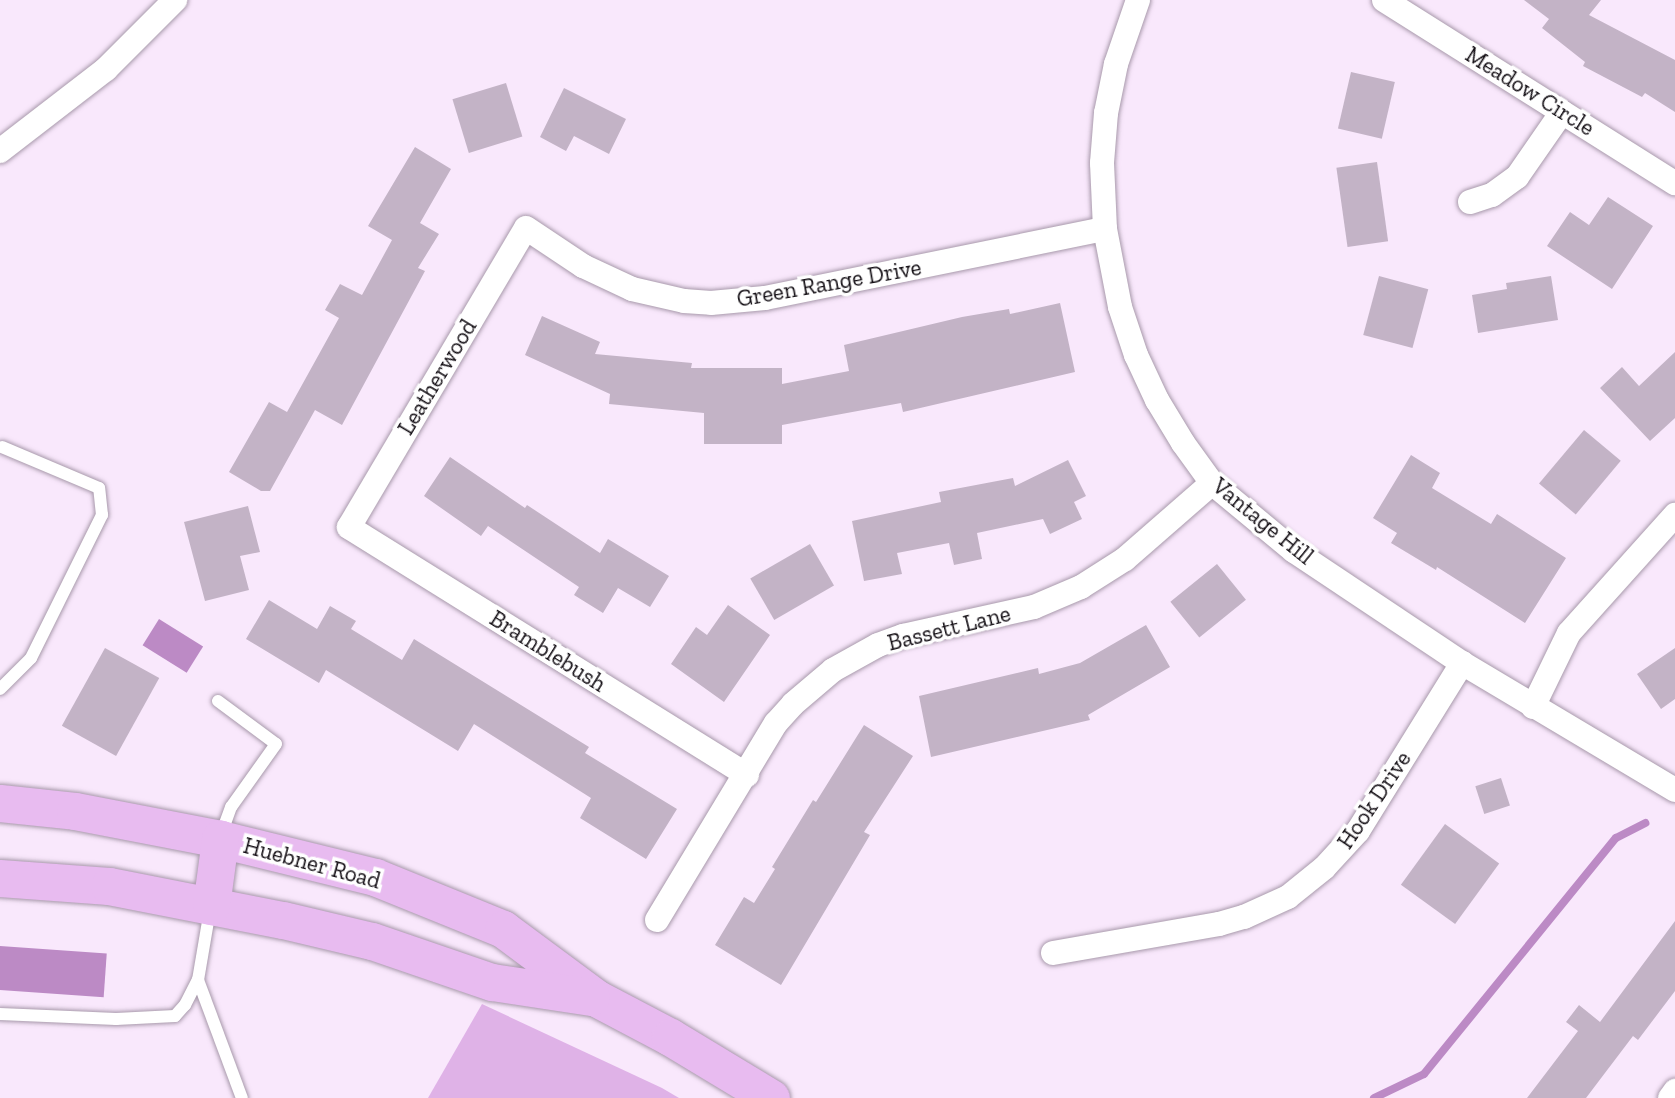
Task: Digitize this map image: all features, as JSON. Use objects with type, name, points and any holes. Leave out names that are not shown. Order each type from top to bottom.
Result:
[{"type":"main road","name":"Huebner Road","points":[[0,803],[75,811],[220,839],[375,877],[503,929],[596,998],[670,1037],[771,1098]]},
{"type":"main road","points":[[211,906],[220,839]]},
{"type":"main road","name":"Huebner Road","points":[[0,878],[109,886],[211,906],[372,941],[492,982],[596,998]]},
{"type":"street","points":[[3,153],[106,69],[175,0]]},
{"type":"street","name":"Vantage Hill","points":[[1138,0],[1116,64],[1107,113],[1102,163],[1105,229],[1120,307],[1136,355],[1157,400],[1183,443],[1212,482],[1294,551],[1462,663],[1675,790]]},
{"type":"street","name":"Meadow Circle","points":[[1384,0],[1675,183]]},
{"type":"street","points":[[1470,202],[1492,195],[1517,177],[1562,112]]},
{"type":"street","name":"Green Range Drive","points":[[526,228],[583,266],[632,289],[684,301],[711,303],[765,298],[1105,229]]},
{"type":"street","name":"Leatherwood","points":[[349,527],[526,228]]},
{"type":"street","name":"Bassett Lane","points":[[657,920],[776,723],[793,704],[832,670],[878,645],[903,636],[1034,607],[1081,587],[1125,559],[1212,482]]},
{"type":"street","points":[[1533,707],[1569,633],[1675,515]]},
{"type":"street","name":"Bramblebush","points":[[349,527],[747,775]]},
{"type":"street","name":"Hook Drive","points":[[1054,953],[1219,924],[1244,917],[1288,897],[1324,868],[1358,831],[1462,663]]},
{"type":"street","points":[[1670,1098],[1675,1091]]},
{"type":"lane","points":[[0,689],[31,658],[102,515],[99,488],[2,447]]},
{"type":"lane","points":[[218,701],[276,744],[231,807],[220,839]]},
{"type":"lane","points":[[0,1014],[116,1019],[175,1016],[185,1005],[198,980],[211,906]]},
{"type":"lane","points":[[198,980],[242,1098]]},
{"type":"shaded area","points":[[159,619],[203,647],[187,673],[143,645]]},
{"type":"shaded area","points":[[0,946],[107,953],[104,997],[0,990]]},
{"type":"shaded area","points":[[482,1004],[662,1088],[679,1098],[428,1098]]},
{"type":"building","points":[[1524,0],[1601,0],[1589,15],[1675,60],[1675,112],[1645,93],[1642,97],[1583,66],[1585,62],[1542,28],[1549,19]]},
{"type":"building","points":[[1351,72],[1395,82],[1382,139],[1338,129]]},
{"type":"building","points":[[506,83],[522,137],[469,153],[452,99]]},
{"type":"building","points":[[564,88],[626,119],[609,154],[574,136],[566,151],[540,137]]},
{"type":"building","points":[[415,147],[451,169],[420,223],[439,234],[418,268],[425,271],[342,425],[315,410],[270,491],[261,491],[229,472],[269,402],[287,412],[339,318],[325,310],[340,284],[362,295],[392,240],[368,226]]},
{"type":"building","points":[[1377,162],[1388,241],[1348,247],[1336,168]]},
{"type":"building","points":[[1608,197],[1653,226],[1612,289],[1547,246],[1570,212],[1589,225]]},
{"type":"building","points":[[1379,276],[1428,289],[1412,348],[1363,335]]},
{"type":"building","points":[[1551,276],[1558,320],[1478,333],[1472,295],[1507,289],[1506,283]]},
{"type":"building","points":[[1060,303],[1075,372],[903,412],[901,403],[782,425],[782,444],[704,444],[704,413],[609,404],[610,394],[525,355],[542,316],[600,342],[595,354],[692,363],[691,368],[782,368],[782,384],[849,371],[844,345],[962,317],[1009,309],[1010,314]]},
{"type":"building","points":[[1675,352],[1675,418],[1650,441],[1600,388],[1622,367],[1639,386]]},
{"type":"building","points":[[1584,430],[1621,461],[1576,514],[1539,484]]},
{"type":"building","points":[[1411,455],[1440,473],[1432,488],[1491,524],[1497,514],[1566,558],[1525,623],[1437,567],[1436,570],[1391,543],[1397,533],[1373,518]]},
{"type":"building","points":[[450,457],[525,508],[527,505],[600,553],[608,539],[669,576],[650,607],[618,588],[603,613],[574,595],[579,587],[488,526],[481,536],[424,496]]},
{"type":"building","points":[[1068,460],[1086,496],[1074,502],[1082,519],[1050,534],[1043,519],[977,533],[982,559],[954,565],[949,543],[897,553],[902,574],[864,581],[852,521],[941,502],[939,492],[1013,478],[1015,486]]},
{"type":"building","points":[[248,506],[260,552],[240,556],[249,590],[205,601],[184,522]]},
{"type":"building","points":[[810,544],[834,586],[774,620],[750,578]]},
{"type":"building","points":[[1217,564],[1246,600],[1199,638],[1170,602]]},
{"type":"building","points":[[269,600],[317,629],[330,606],[356,621],[351,629],[402,660],[414,639],[589,747],[585,753],[677,809],[646,859],[580,818],[591,798],[474,724],[458,751],[326,670],[319,683],[246,639]]},
{"type":"building","points":[[728,605],[770,635],[724,702],[671,664],[696,627],[707,635]]},
{"type":"building","points":[[1146,625],[1170,667],[1088,715],[1090,720],[931,757],[919,696],[1038,668],[1039,674],[1080,663]]},
{"type":"building","points":[[105,648],[159,678],[116,756],[62,726]]},
{"type":"building","points":[[1675,648],[1675,699],[1661,709],[1637,674]]},
{"type":"building","points":[[864,725],[913,756],[864,832],[870,835],[781,985],[715,945],[744,897],[754,903],[775,869],[772,867],[813,800],[816,802]]},
{"type":"building","points":[[1501,778],[1510,806],[1484,814],[1475,786]]},
{"type":"building","points":[[1445,824],[1499,863],[1455,924],[1401,885]]},
{"type":"building","points":[[1675,921],[1675,991],[1638,1040],[1633,1036],[1586,1098],[1527,1098],[1578,1031],[1566,1022],[1579,1005],[1600,1022]]},
{"type":"waterway","points":[[1374,1098],[1424,1074],[1616,838],[1645,823]]}]
